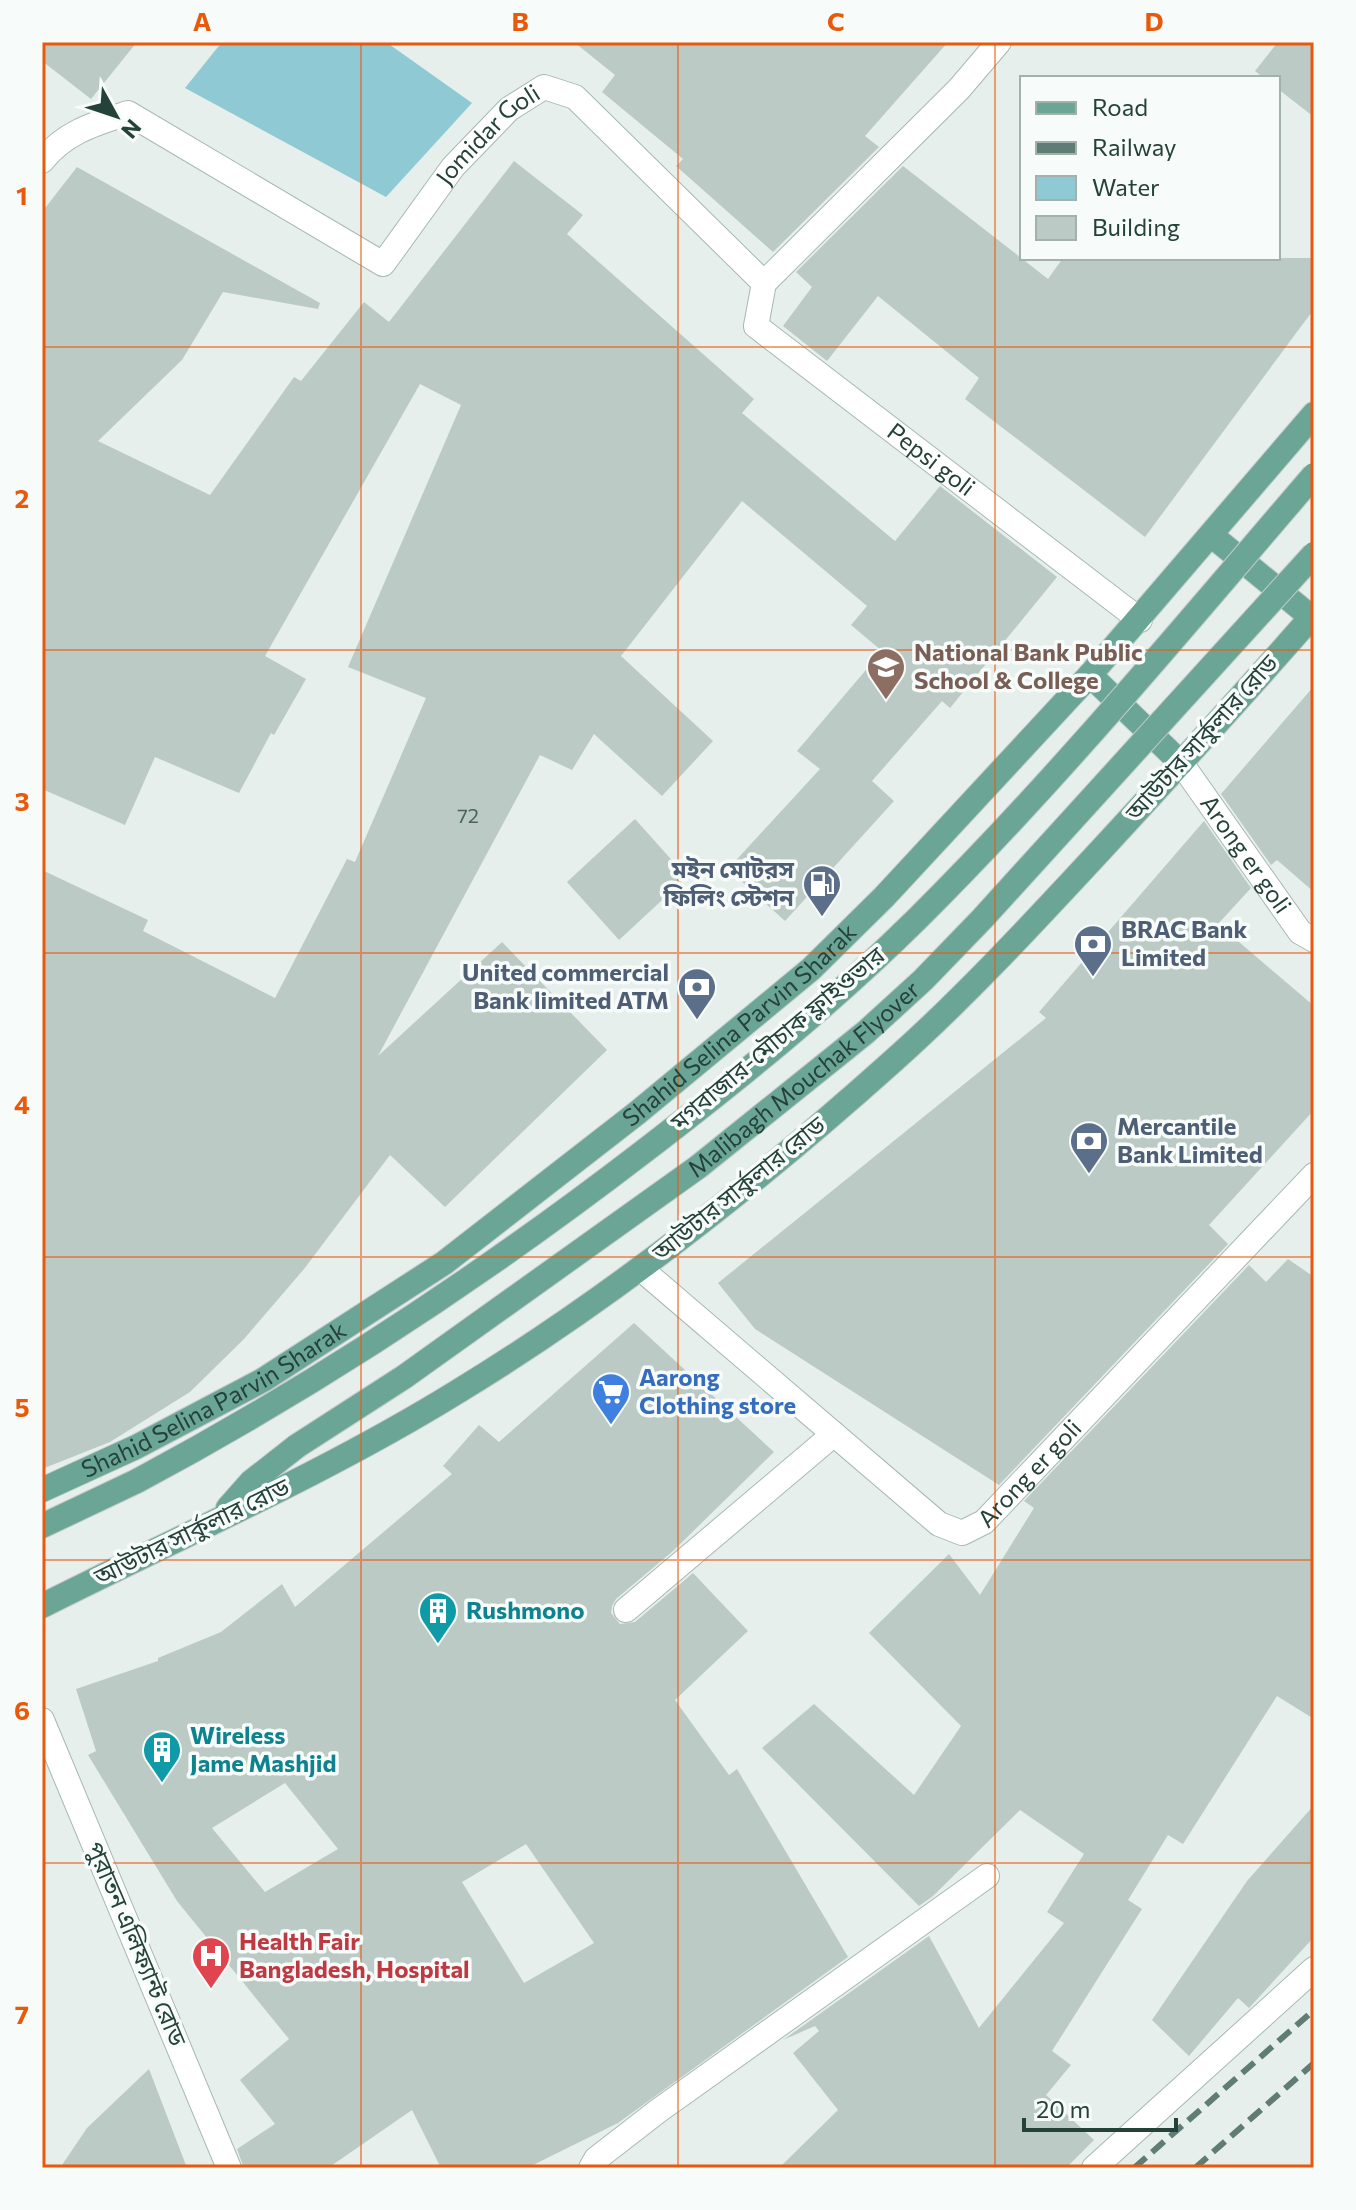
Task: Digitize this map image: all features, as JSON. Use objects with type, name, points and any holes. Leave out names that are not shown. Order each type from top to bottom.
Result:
[{"type":"main road","name":"Shahid Selina Parvin Sharak","points":[[42,1490],[136,1447],[263,1380],[444,1263],[637,1113],[811,969],[884,897],[1140,620],[1314,414]]},
{"type":"main road","name":"মগবাজার-মৌচাক ফ্লাইওভার","points":[[42,1526],[210,1442],[442,1298],[519,1246],[743,1075],[918,918],[1110,710],[1314,475]]},
{"type":"main road","points":[[1211,535],[1313,616]]},
{"type":"main road","name":"Malibagh Mouchak Flyover","points":[[218,1518],[251,1482],[297,1446],[404,1377],[675,1184],[866,1032],[923,980],[982,919],[1314,554]]},
{"type":"main road","name":"আউটার সার্কুলার রোড","points":[[42,1606],[336,1462],[457,1392],[641,1269],[737,1194],[895,1060],[1000,957],[1313,616]]},
{"type":"main road","points":[[1090,675],[1181,763]]},
{"type":"street","points":[[764,283],[959,89],[999,42]]},
{"type":"street","name":"Jomidar Goli","points":[[42,161],[49,152],[83,127],[128,113],[383,264],[453,167],[509,109],[544,87],[575,97],[764,283]]},
{"type":"street","name":"Pepsi goli","points":[[764,283],[756,326],[1140,620]]},
{"type":"street","name":"Arong er goli","points":[[1181,763],[1300,932],[1314,940]]},
{"type":"street","name":"Arong er goli","points":[[641,1269],[939,1524],[962,1533],[984,1522],[1314,1175]]},
{"type":"street","points":[[626,1610],[834,1434]]},
{"type":"street","name":"পুরাতন এলিফ্যান্ট রোড","points":[[42,1720],[229,2168]]},
{"type":"street","points":[[591,2168],[596,2159],[658,2111],[987,1876]]},
{"type":"street","points":[[1094,2168],[1314,1969]]},
{"type":"water","points":[[222,42],[386,42],[472,103],[386,197],[185,88]]},
{"type":"building","points":[[42,42],[137,42],[91,99],[42,61]]},
{"type":"building","points":[[574,42],[948,42],[865,136],[879,147],[773,252],[676,166],[683,159],[602,92],[615,75]]},
{"type":"building","points":[[1278,42],[1314,42],[1314,117],[1280,91],[1280,76],[1261,76],[1255,71]]},
{"type":"building","points":[[514,161],[583,215],[567,234],[754,399],[742,413],[895,541],[940,486],[1057,577],[950,708],[942,701],[872,781],[894,801],[785,921],[728,869],[820,769],[797,751],[882,651],[851,625],[867,606],[742,501],[621,656],[713,741],[662,796],[594,734],[572,770],[540,755],[378,1056],[502,942],[607,1050],[445,1207],[390,1155],[304,1269],[244,1339],[190,1392],[110,1442],[42,1469],[42,870],[148,920],[143,931],[275,998],[347,859],[355,862],[426,698],[348,667],[461,405],[420,384],[265,656],[306,679],[274,735],[271,733],[239,793],[155,757],[125,825],[42,789],[42,212],[77,167],[320,303],[318,309],[223,292],[182,360],[98,441],[210,495],[294,377],[301,381],[364,302],[389,322]]},
{"type":"building","points":[[903,166],[1048,279],[1062,260],[1314,258],[1314,309],[1145,537],[965,399],[979,378],[878,296],[827,361],[783,326],[812,287],[796,272]]},
{"type":"building","points":[[1314,686],[1314,892],[1277,860],[1271,865],[1221,794]]},
{"type":"building","points":[[635,819],[687,877],[619,940],[567,882]]},
{"type":"building","points":[[1204,821],[1251,888],[1218,924],[1314,1006],[1314,1110],[1209,1225],[1228,1244],[999,1485],[755,1329],[718,1283],[1046,1018],[1039,1012]]},
{"type":"building","points":[[1288,1259],[1314,1277],[1314,1719],[1277,1696],[1183,1844],[1168,1835],[1128,1900],[1142,1909],[1052,2051],[1071,2065],[1046,2095],[1094,2140],[1066,2168],[779,2168],[838,2110],[793,2053],[819,2031],[815,2026],[783,2040],[929,1936],[979,2028],[1064,1923],[1047,1912],[1084,1854],[1020,1810],[919,1906],[762,1748],[814,1704],[914,1795],[961,1726],[869,1633],[949,1554],[980,1595],[1034,1508],[1024,1501],[1249,1265],[1266,1282]]},
{"type":"building","points":[[634,1323],[774,1452],[673,1551],[616,1599],[611,1613],[620,1624],[635,1622],[693,1573],[748,1631],[675,1700],[729,1775],[737,1769],[848,1957],[618,2123],[527,2168],[441,2168],[412,2110],[328,2168],[244,2168],[237,2149],[275,2124],[240,2080],[289,2039],[177,1901],[88,1755],[96,1751],[76,1689],[158,1661],[158,1658],[221,1632],[282,1584],[295,1607],[452,1474],[443,1466],[479,1425],[499,1442]],"holes":[[[285,1783],[338,1849],[265,1892],[212,1828]],[[526,1844],[594,1943],[524,1983],[462,1882]]]},
{"type":"building","points":[[1314,1805],[1314,1937],[1249,2008],[1238,1998],[1189,2056],[1152,2020],[1247,1881]]},
{"type":"building","points":[[149,2069],[187,2168],[60,2168],[87,2128]]},
{"type":"railway","points":[[1134,2168],[1314,2010]]},
{"type":"railway","points":[[1195,2168],[1314,2063]]},
{"type":"place","name":"National Bank Public School & College","points":[[886,701]]},
{"type":"place","name":"মইন মোটরস ফিলিং স্টেশন","points":[[822,918]]},
{"type":"place","name":"BRAC Bank Limited","points":[[1093,978]]},
{"type":"place","name":"United commercial Bank limited ATM","points":[[697,1021]]},
{"type":"place","name":"Mercantile Bank Limited","points":[[1089,1175]]},
{"type":"place","name":"Aarong Clothing store","points":[[611,1426]]},
{"type":"place","name":"Rushmono","points":[[438,1645]]},
{"type":"place","name":"Wireless Jame Mashjid","points":[[162,1784]]},
{"type":"place","name":"Health Fair Bangladesh, Hospital","points":[[211,1990]]}]
